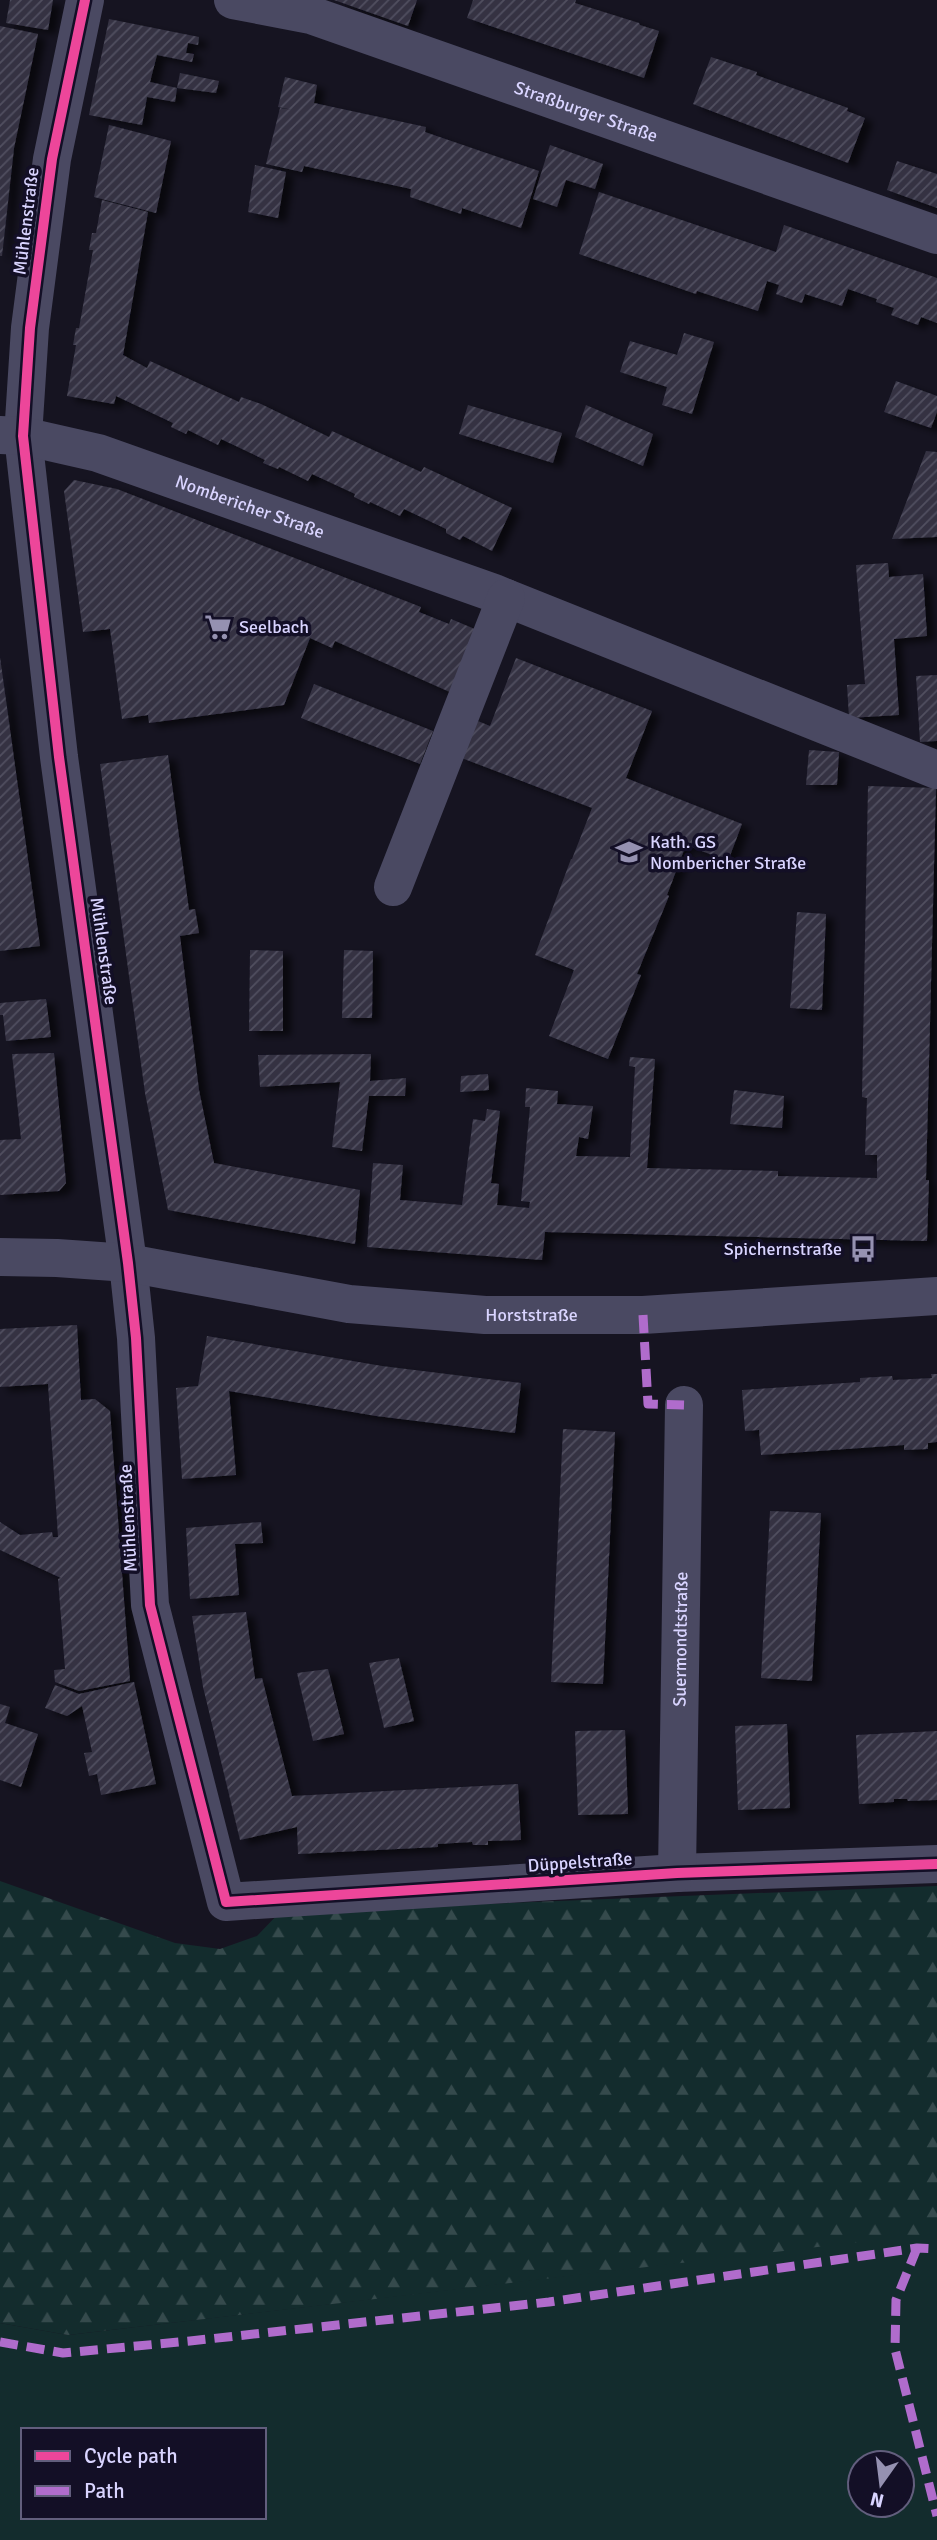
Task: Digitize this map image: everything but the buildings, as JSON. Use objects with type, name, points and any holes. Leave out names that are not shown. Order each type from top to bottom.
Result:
[{"type":"street","name":"Mühlenstraße","points":[[85,0],[52,159],[30,328],[12,436],[128,1263],[136,1338],[150,1605],[226,1902]]},
{"type":"street","name":"Straßburger Straße","points":[[233,0],[311,15],[937,235]]},
{"type":"street","name":"Nombericher Straße","points":[[12,436],[99,453],[500,596],[937,770]]},
{"type":"street","points":[[393,887],[500,596]]},
{"type":"street","name":"Horststraße","points":[[0,1257],[128,1263],[349,1304],[485,1315],[643,1315],[937,1296]]},
{"type":"street","name":"Suermondtstraße","points":[[677,1873],[684,1405]]},
{"type":"street","name":"Düppelstraße","points":[[226,1902],[677,1873],[937,1864]]},
{"type":"green space","points":[[0,1881],[175,1943],[220,1949],[257,1936],[280,1912],[937,1886],[937,2233],[68,2335],[0,2323]]},
{"type":"green space","points":[[937,2233],[937,2540],[0,2540],[0,2323],[68,2335]]},
{"type":"marked path","points":[[643,1315],[648,1404],[684,1405]]},
{"type":"marked path","points":[[917,2248],[896,2300],[895,2349],[937,2516]]},
{"type":"marked path","points":[[0,2342],[63,2353],[190,2341],[549,2302],[917,2248],[937,2249]]},
{"type":"cycle path","points":[[85,0],[52,159],[30,328],[23,436],[59,757],[128,1263],[136,1338],[150,1605],[226,1902],[677,1873],[937,1864]]},
{"type":"place","name":"Seelbach","points":[[218,627]]},
{"type":"place","name":"Kath. GS Nombericher Straße","points":[[629,852]]},
{"type":"place","name":"Spichernstraße","points":[[863,1249]]}]
